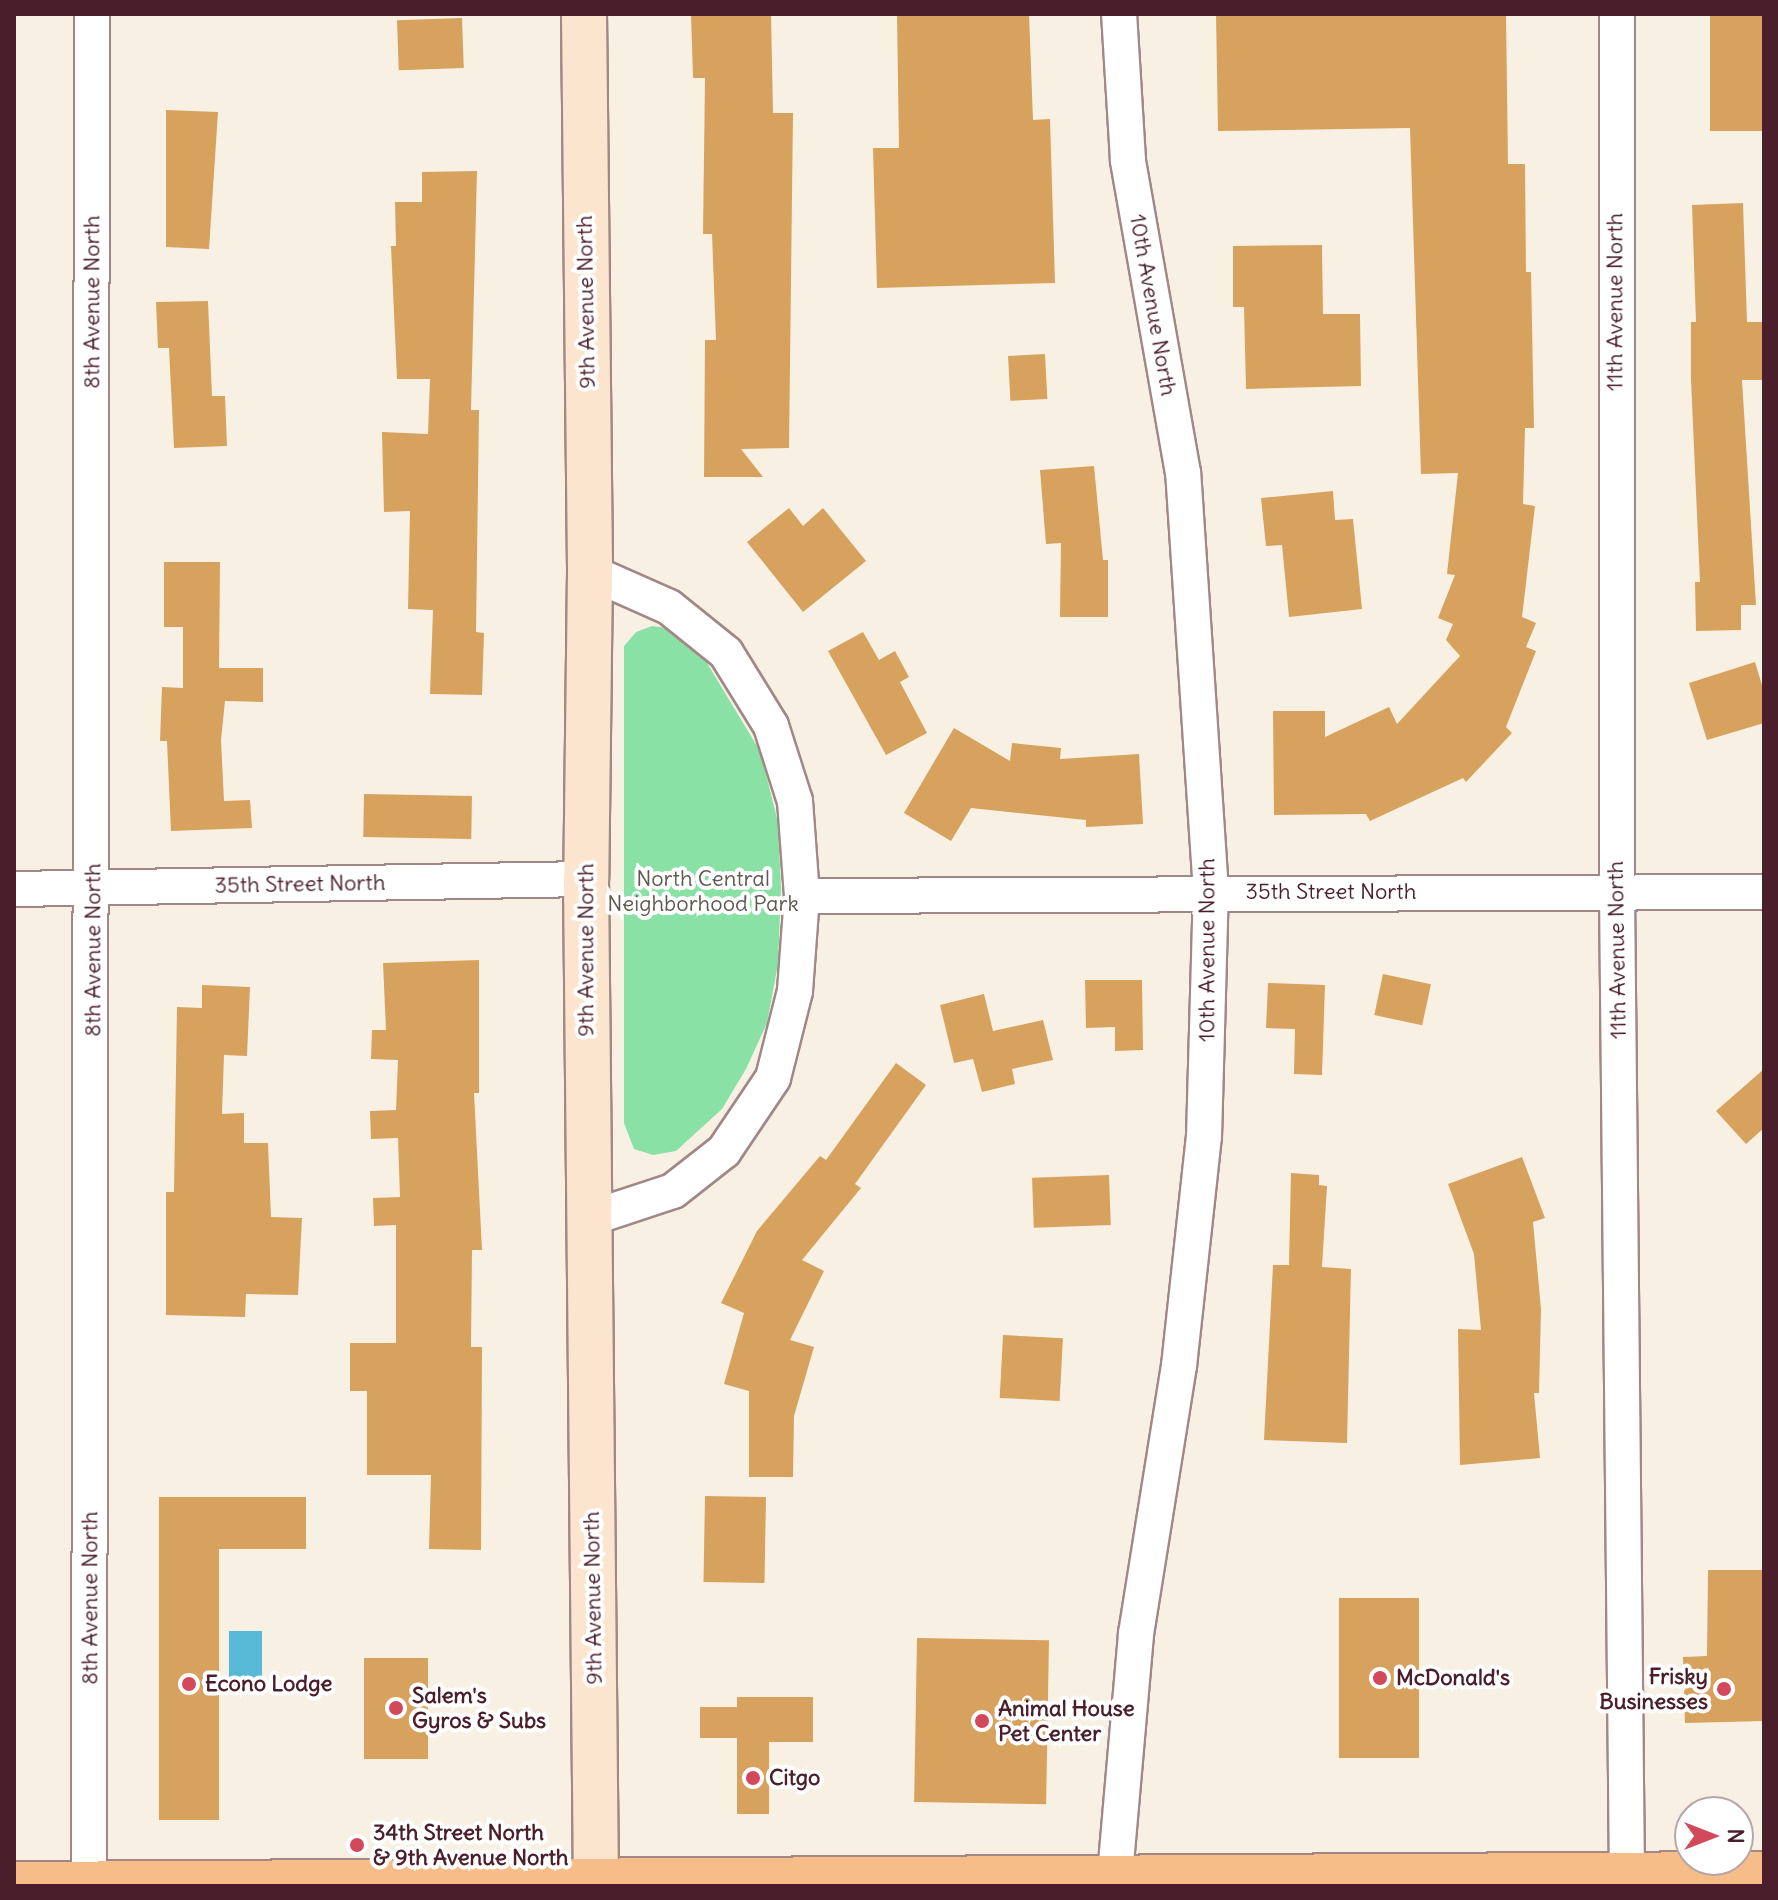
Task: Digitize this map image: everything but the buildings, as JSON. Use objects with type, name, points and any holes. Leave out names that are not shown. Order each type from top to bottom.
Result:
[{"type":"highway","points":[[14,1884],[1627,1880],[1764,1874]]},
{"type":"street","name":"8th Avenue North","points":[[89,1884],[93,888],[92,14]]},
{"type":"street","name":"9th Avenue North","points":[[584,14],[590,572],[586,879],[588,1219],[596,1883]]},
{"type":"street","name":"10th Avenue North","points":[[1115,1881],[1134,1643],[1179,1366],[1204,1137],[1211,892],[1183,473],[1128,160],[1119,14]]},
{"type":"street","name":"11th Avenue North","points":[[1617,14],[1617,891],[1627,1880]]},
{"type":"street","points":[[588,1219],[683,1183],[724,1151],[773,1078],[795,991],[802,896],[795,801],[771,726],[726,653],[669,607],[590,572]]},
{"type":"street","name":"35th Street North","points":[[14,889],[586,879]]},
{"type":"street","name":"35th Street North","points":[[802,896],[1764,892]]},
{"type":"green space","name":"North Central Neighborhood Park","points":[[652,626],[669,628],[701,653],[760,751],[778,822],[781,888],[778,964],[767,1023],[746,1069],[722,1109],[676,1151],[653,1155],[634,1149],[624,1123],[624,646],[636,632]]},
{"type":"water","points":[[229,1631],[262,1631],[262,1694],[229,1694]]},
{"type":"place","name":"McDonald's","points":[[1380,1678]]},
{"type":"place","name":"Econo Lodge","points":[[189,1684]]},
{"type":"place","name":"Frisky Businesses","points":[[1724,1689]]},
{"type":"place","name":"Salem's Gyros & Subs","points":[[396,1708]]},
{"type":"place","name":"Animal House Pet Center","points":[[982,1721]]},
{"type":"place","name":"Citgo","points":[[753,1778]]},
{"type":"place","name":"34th Street North & 9th Avenue North","points":[[357,1845]]}]
